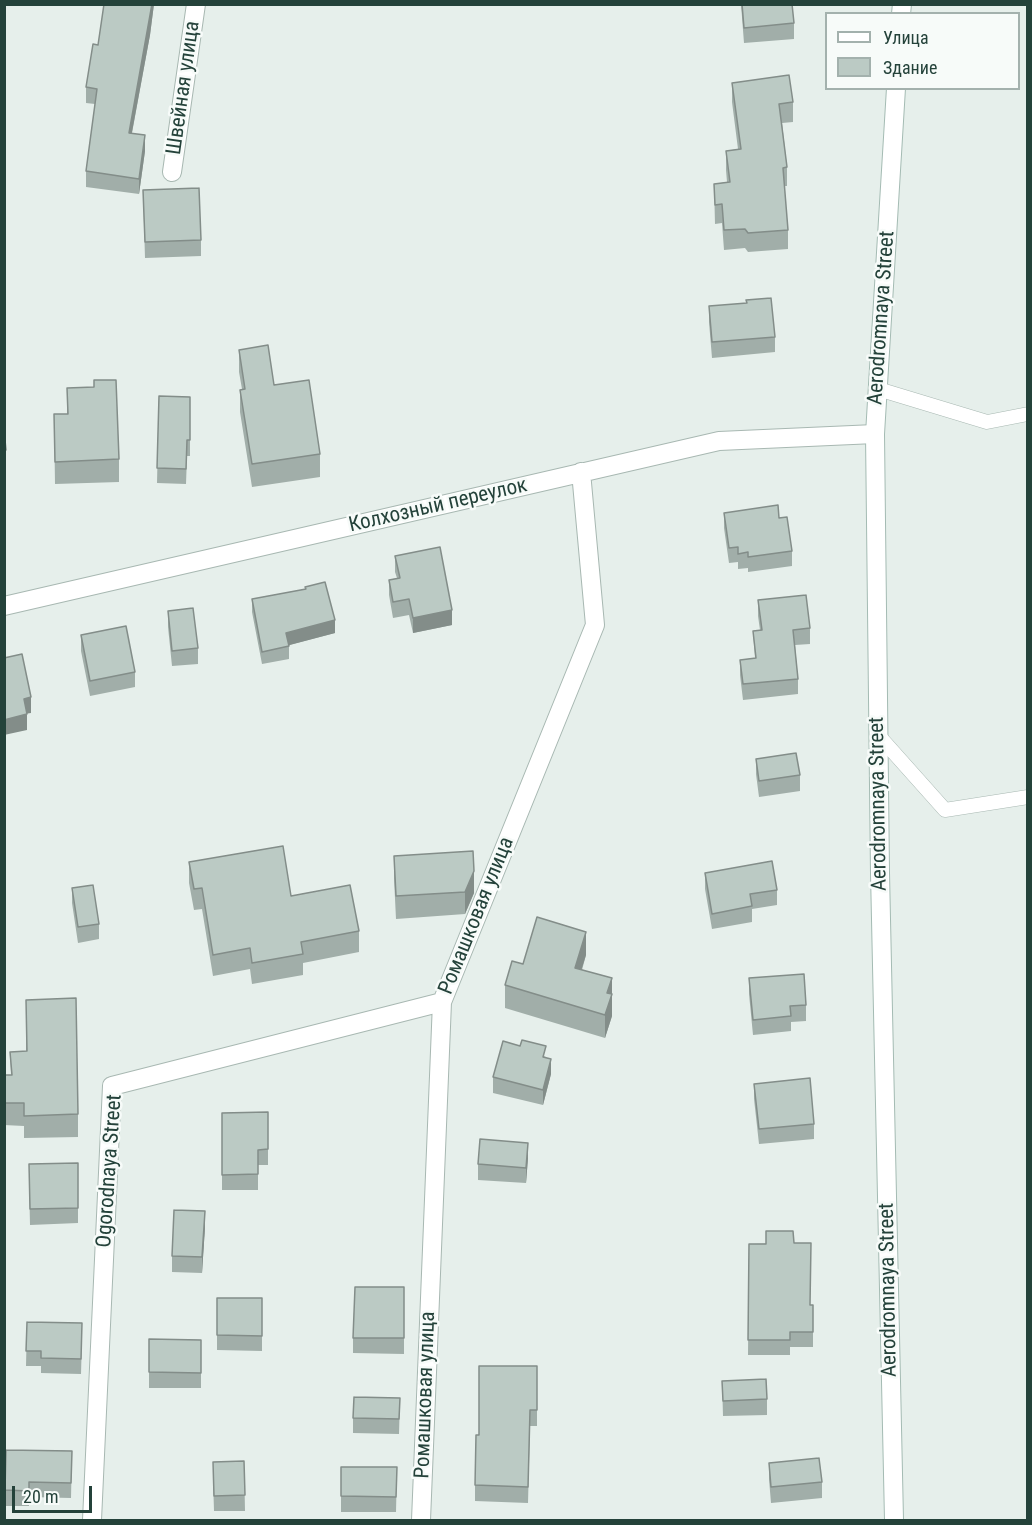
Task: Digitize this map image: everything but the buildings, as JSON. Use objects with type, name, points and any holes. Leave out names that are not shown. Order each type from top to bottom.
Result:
[{"type":"street","name":"Швейная улица","points":[[172,172],[196,4]]},
{"type":"street","name":"Aerodromnaya Street","points":[[894,1521],[875,434],[896,90]]},
{"type":"street","name":"Колхозный переулок","points":[[4,606],[719,441],[875,434]]},
{"type":"street","name":"Ромашковая улица","points":[[421,1521],[442,1002],[595,625],[581,472]]},
{"type":"street","name":"Ogorodnaya Street","points":[[92,1521],[112,1086],[442,1002]]},
{"type":"lane","points":[[878,389],[987,422],[1028,414]]},
{"type":"lane","points":[[879,736],[945,810],[1028,797]]}]
